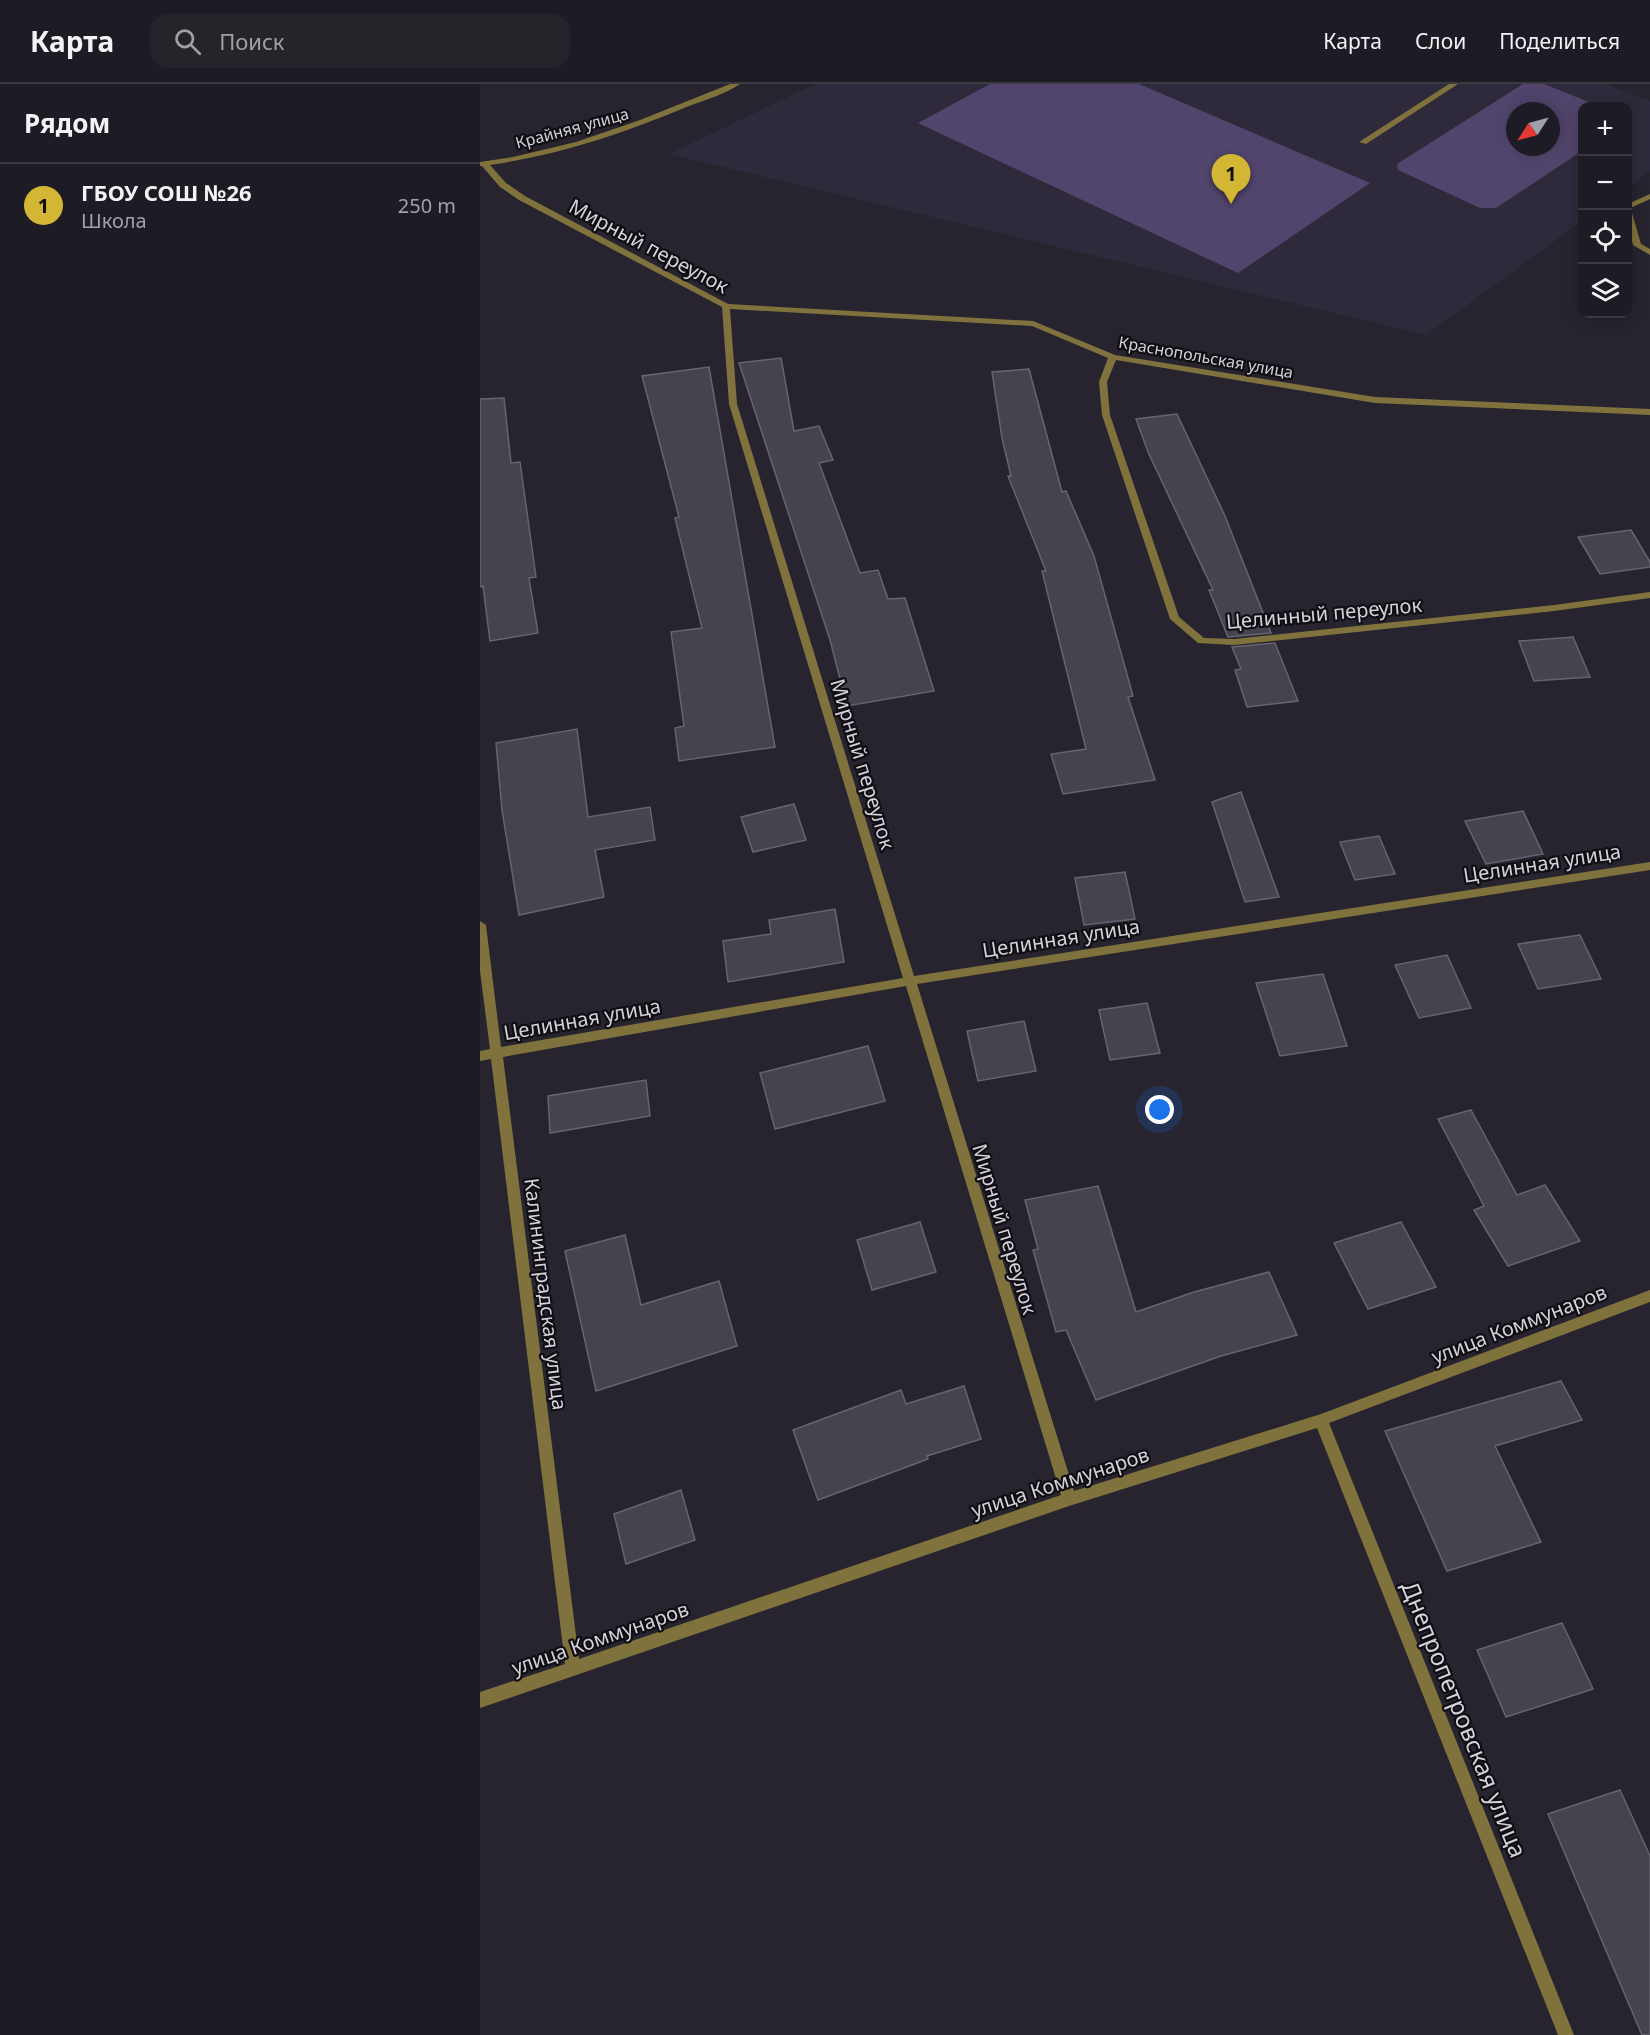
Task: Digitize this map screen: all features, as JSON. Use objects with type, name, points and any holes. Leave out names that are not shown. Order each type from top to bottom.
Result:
[{"type":"street","name":"Крайняя улица","points":[[482,164],[618,132],[736,84]]},
{"type":"street","points":[[1363,142],[1454,84]]},
{"type":"street","name":"Мирный переулок","points":[[482,164],[503,185],[522,198],[726,306],[734,404],[1069,1499]]},
{"type":"street","points":[[1632,205],[1650,196]]},
{"type":"street","points":[[1632,227],[1637,245],[1650,252]]},
{"type":"street","name":"Краснопольская улица","points":[[726,306],[1033,324],[1113,357],[1375,400],[1650,412]]},
{"type":"street","name":"Целинный переулок","points":[[1113,357],[1103,382],[1106,415],[1175,619],[1202,641],[1246,640],[1554,608],[1650,595]]},
{"type":"street","name":"Целинная улица","points":[[480,1056],[910,981],[1650,866]]},
{"type":"street","name":"Калининградская улица","points":[[480,926],[573,1668]]},
{"type":"street","name":"улица Коммунаров","points":[[480,1700],[1069,1499],[1321,1420],[1650,1296]]},
{"type":"street","name":"Днепропетровская улица","points":[[1321,1420],[1566,2035]]},
{"type":"shaded area","points":[[815,84],[1605,84],[1650,101],[1650,171],[1632,185],[1632,102],[1578,102],[1578,224],[1426,335],[669,154]]},
{"type":"shaded area","points":[[990,84],[1139,84],[1370,183],[1238,273],[918,123]]},
{"type":"shaded area","points":[[1523,84],[1544,84],[1589,102],[1578,102],[1578,154],[1496,208],[1480,208],[1398,170],[1397,164]]},
{"type":"building","points":[[781,358],[794,431],[819,426],[833,460],[819,463],[860,573],[878,570],[888,599],[905,598],[934,691],[847,706],[830,640],[739,363]]},
{"type":"building","points":[[709,367],[775,747],[679,761],[675,728],[684,726],[671,632],[702,628],[675,518],[679,517],[642,376]]},
{"type":"building","points":[[1029,369],[1062,492],[1066,491],[1094,556],[1133,696],[1128,697],[1155,780],[1063,794],[1051,754],[1086,749],[1042,571],[1046,571],[1008,476],[1011,476],[1002,438],[992,372]]},
{"type":"building","points":[[504,398],[511,463],[520,462],[536,577],[529,578],[538,633],[490,641],[483,586],[480,587],[480,399]]},
{"type":"building","points":[[1177,414],[1225,516],[1271,633],[1228,637],[1209,590],[1213,590],[1148,452],[1136,419]]},
{"type":"building","points":[[1631,530],[1650,562],[1650,567],[1600,574],[1578,537]]},
{"type":"building","points":[[1573,637],[1590,677],[1534,681],[1519,641]]},
{"type":"building","points":[[1275,643],[1298,701],[1247,707],[1235,670],[1241,669],[1232,647]]},
{"type":"building","points":[[577,729],[588,817],[650,807],[655,840],[595,850],[604,897],[519,915],[502,810],[496,743]]},
{"type":"building","points":[[1241,792],[1279,897],[1245,902],[1212,802]]},
{"type":"building","points":[[794,804],[806,840],[753,852],[741,817]]},
{"type":"building","points":[[1523,811],[1543,854],[1486,864],[1465,821]]},
{"type":"building","points":[[1379,836],[1395,874],[1355,880],[1340,842]]},
{"type":"building","points":[[1125,872],[1135,919],[1084,925],[1075,878]]},
{"type":"building","points":[[835,909],[844,962],[728,982],[723,941],[771,934],[769,920]]},
{"type":"building","points":[[1580,935],[1601,979],[1538,989],[1518,944]]},
{"type":"building","points":[[1447,955],[1471,1008],[1419,1018],[1395,965]]},
{"type":"building","points":[[1323,974],[1347,1046],[1280,1056],[1256,983]]},
{"type":"building","points":[[1147,1003],[1160,1053],[1110,1060],[1099,1010]]},
{"type":"building","points":[[1024,1021],[1036,1071],[978,1081],[967,1031]]},
{"type":"building","points":[[868,1046],[885,1101],[775,1129],[760,1073]]},
{"type":"building","points":[[646,1080],[650,1116],[550,1133],[548,1096]]},
{"type":"building","points":[[1471,1110],[1517,1195],[1545,1185],[1580,1241],[1508,1266],[1474,1210],[1484,1206],[1438,1119]]},
{"type":"building","points":[[1098,1186],[1136,1312],[1194,1292],[1269,1272],[1297,1335],[1221,1356],[1096,1400],[1066,1330],[1056,1332],[1033,1250],[1038,1249],[1025,1200]]},
{"type":"building","points":[[920,1222],[936,1272],[872,1290],[857,1240]]},
{"type":"building","points":[[1401,1222],[1436,1287],[1368,1309],[1334,1243]]},
{"type":"building","points":[[625,1235],[641,1305],[719,1281],[737,1346],[596,1391],[565,1251]]},
{"type":"building","points":[[1561,1381],[1582,1420],[1495,1446],[1541,1542],[1447,1571],[1385,1431]]},
{"type":"building","points":[[964,1386],[981,1439],[927,1456],[928,1459],[818,1500],[793,1430],[901,1390],[906,1404]]},
{"type":"building","points":[[681,1490],[695,1540],[626,1564],[614,1514]]},
{"type":"building","points":[[1562,1623],[1593,1689],[1506,1717],[1477,1650]]},
{"type":"building","points":[[1620,1790],[1650,1856],[1650,2035],[1642,2035],[1548,1814]]},
{"type":"place","name":"ГБОУ СОШ №26","points":[[1231,204]]}]
